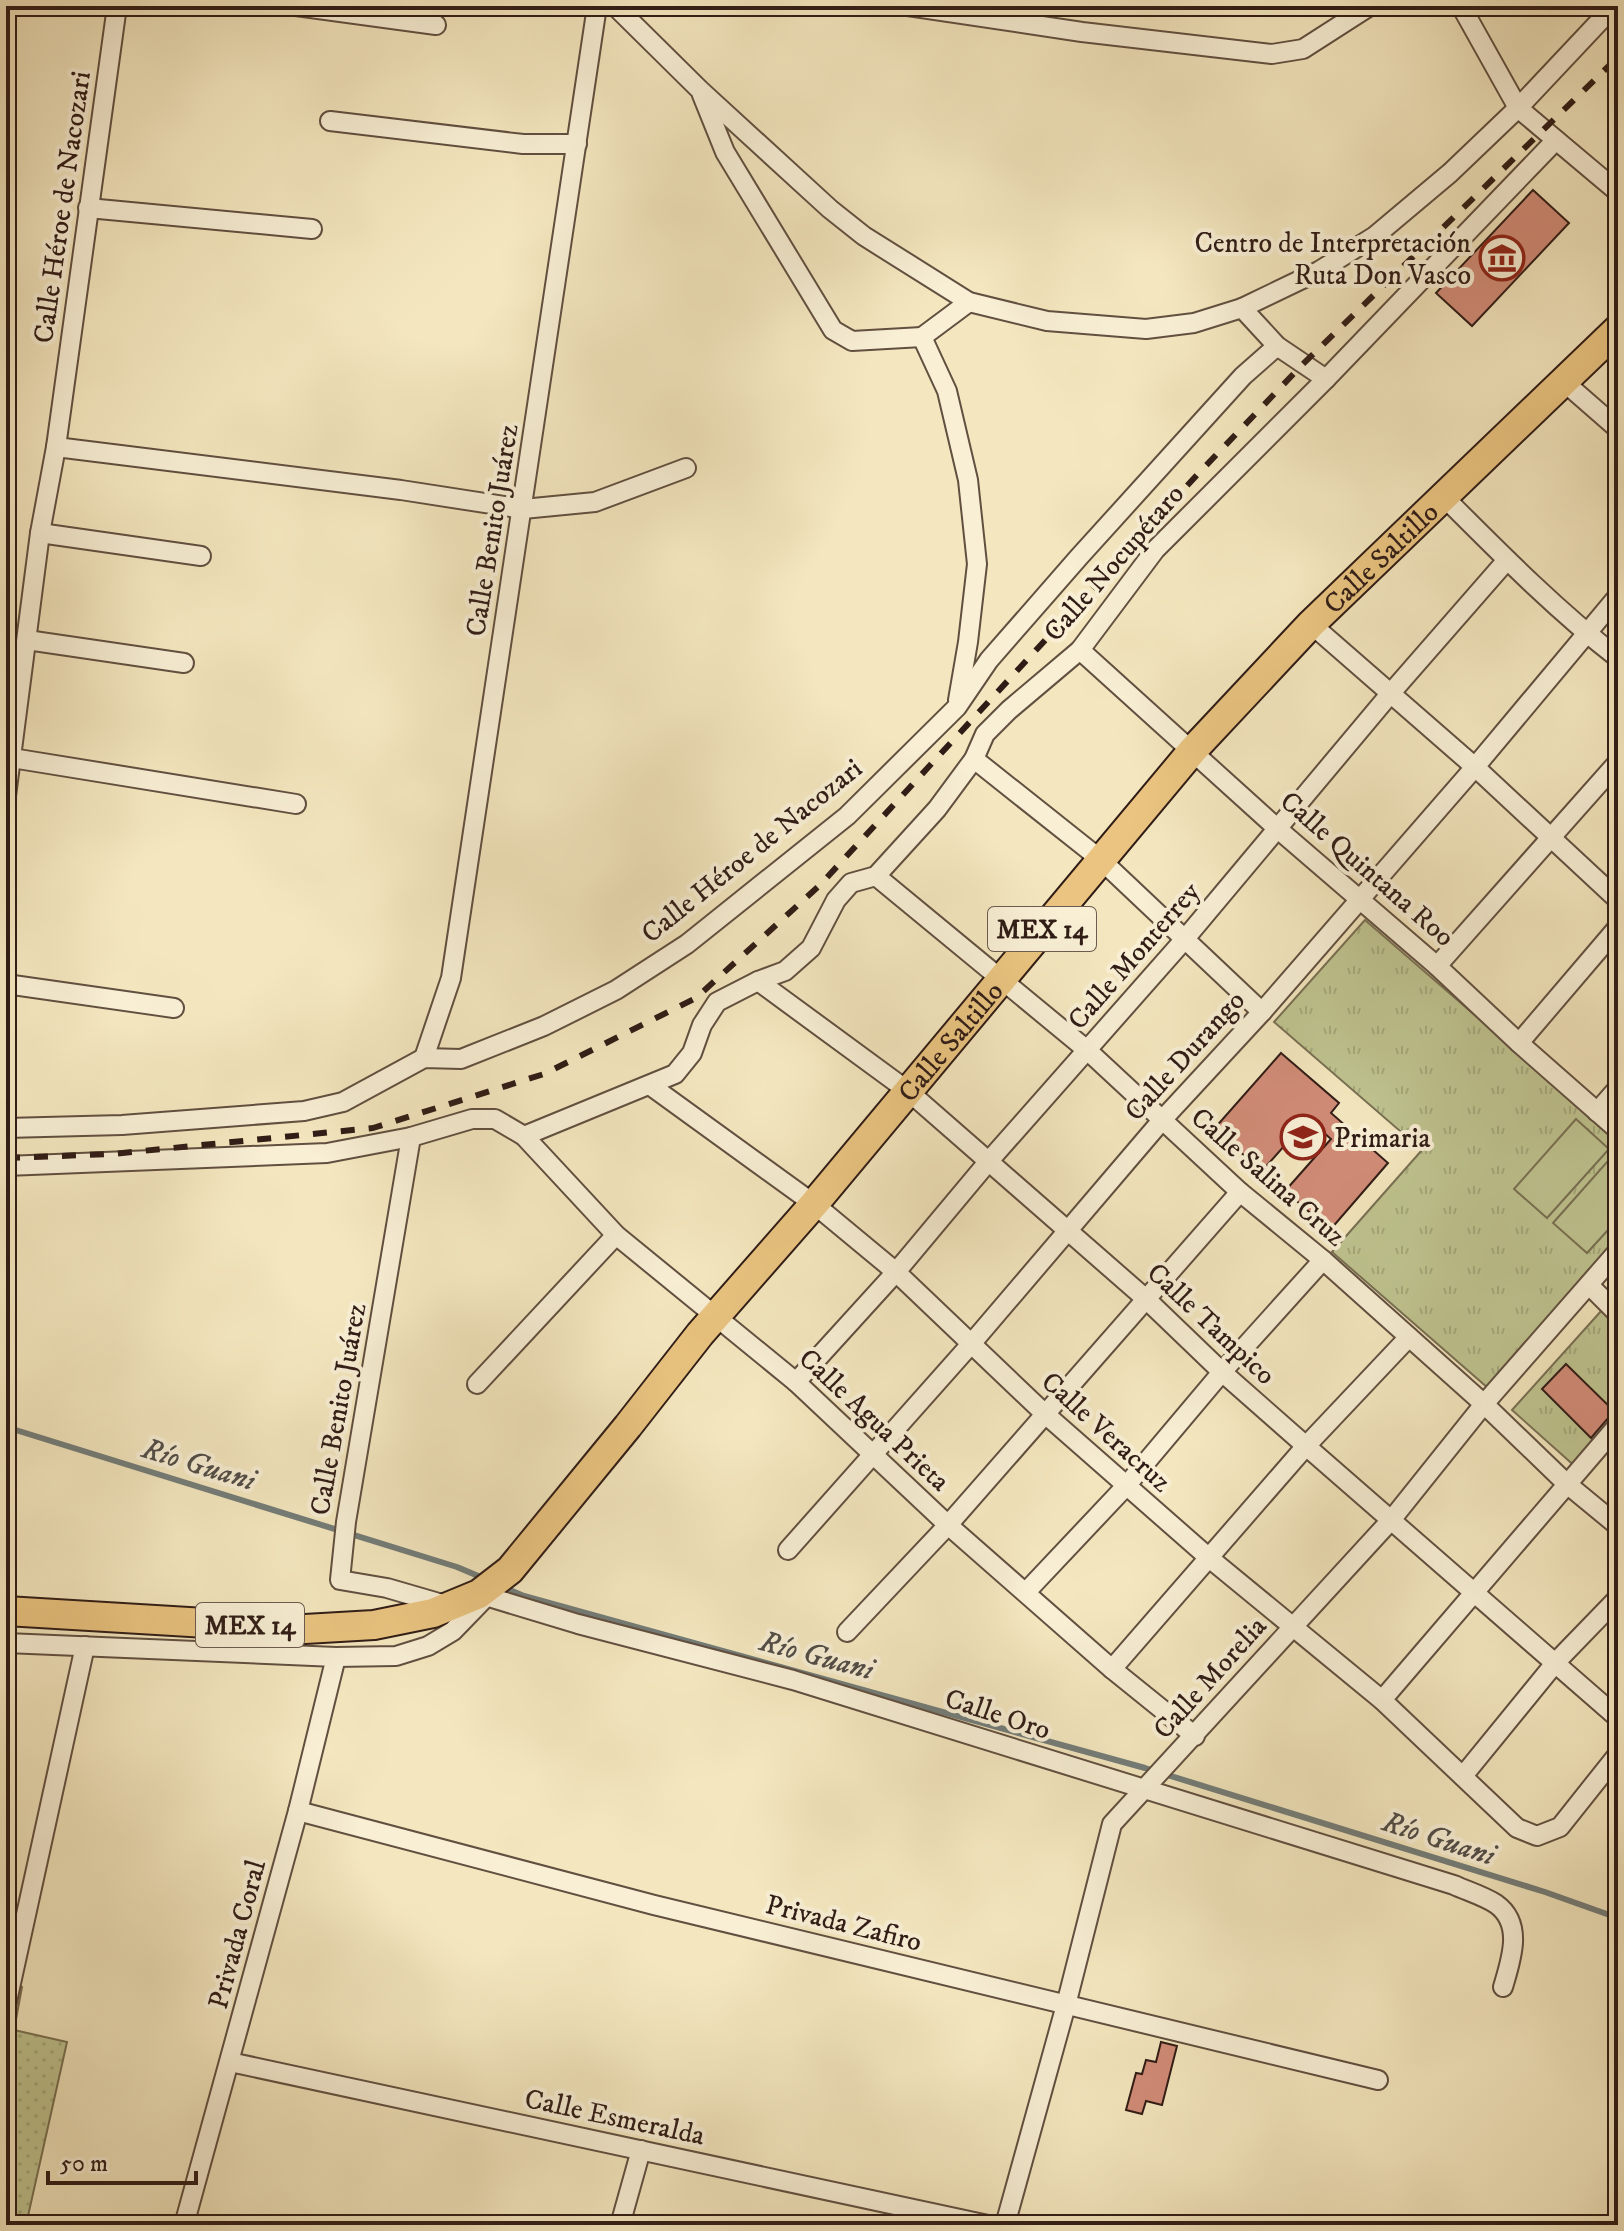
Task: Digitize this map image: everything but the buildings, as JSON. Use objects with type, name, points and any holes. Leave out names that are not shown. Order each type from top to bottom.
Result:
[{"type":"main road","name":"Calle Saltillo","points":[[483,1594],[510,1570],[715,1317],[814,1204],[1193,750],[1311,624],[1618,329]]},
{"type":"main road","name":"MEX 14","points":[[6,1611],[305,1629],[374,1625],[414,1618],[483,1594]]},
{"type":"street","name":"Calle Héroe de Nacozari","points":[[6,796],[40,533],[56,447],[117,6]]},
{"type":"street","points":[[296,6],[436,25]]},
{"type":"street","name":"Calle Benito Juárez","points":[[424,1058],[451,978],[597,6]]},
{"type":"street","points":[[615,6],[700,90],[830,209],[864,236],[969,302],[1047,321],[1146,329],[1194,323],[1242,308],[1319,271],[1375,236],[1450,173],[1518,108],[1614,6]]},
{"type":"street","points":[[908,6],[1082,32],[1272,54],[1303,49],[1370,6]]},
{"type":"street","points":[[1461,6],[1518,108],[1618,192]]},
{"type":"street","points":[[700,90],[725,152],[833,330],[852,341],[922,337],[969,302]]},
{"type":"street","points":[[330,121],[523,144],[577,144]]},
{"type":"street","name":"Calle Nocupétaro","points":[[524,1136],[675,1074],[692,1053],[702,1025],[717,1002],[785,971],[811,948],[836,900],[851,883],[876,876],[937,809],[974,759],[985,734],[1080,650],[1155,550],[1326,379],[1556,140]]},
{"type":"street","points":[[88,208],[312,229]]},
{"type":"street","points":[[1242,308],[1277,346],[1326,379]]},
{"type":"street","points":[[922,337],[947,391],[968,480],[977,564],[957,707]]},
{"type":"street","name":"Calle Héroe de Nacozari","points":[[6,1128],[122,1125],[304,1111],[343,1102],[424,1058],[461,1059],[544,1026],[616,990],[687,944],[847,816],[957,707],[989,660],[1079,557],[1243,376],[1277,346]]},
{"type":"street","points":[[1563,381],[1618,429]]},
{"type":"street","points":[[56,447],[401,490],[523,509],[595,502],[686,468]]},
{"type":"street","points":[[1442,495],[1507,560],[1586,633],[1618,658]]},
{"type":"street","points":[[40,533],[201,556]]},
{"type":"street","name":"Calle Monterrey","points":[[796,1382],[896,1272],[988,1162],[1184,940],[1507,560]]},
{"type":"street","name":"Calle Durango","points":[[788,1550],[971,1344],[1163,1119],[1262,1012],[1475,767],[1618,596]]},
{"type":"street","points":[[1311,624],[1475,767],[1618,900]]},
{"type":"street","points":[[27,640],[184,663]]},
{"type":"street","name":"Calle Quintana Roo","points":[[1080,650],[1618,1130]]},
{"type":"street","points":[[12,758],[296,804]]},
{"type":"street","points":[[974,759],[1100,859],[1262,1012]]},
{"type":"street","points":[[1437,966],[1618,762]]},
{"type":"street","name":"Calle Salina Cruz","points":[[876,876],[1087,1050],[1240,1192],[1323,1260],[1484,1404],[1567,1484],[1618,1526]]},
{"type":"street","points":[[1519,1043],[1618,927]]},
{"type":"street","name":"Calle Tampico","points":[[758,981],[908,1091],[1146,1299],[1222,1372],[1618,1718]]},
{"type":"street","points":[[6,984],[174,1008]]},
{"type":"street","name":"Calle Veracruz","points":[[651,1086],[814,1204],[896,1272],[1044,1413],[1208,1557],[1382,1700],[1517,1828],[1537,1836],[1560,1827],[1618,1754]]},
{"type":"street","points":[[1597,1112],[1618,1088]]},
{"type":"street","points":[[6,1166],[327,1153],[411,1137],[472,1119],[495,1119],[524,1136]]},
{"type":"street","name":"Calle Agua Prieta","points":[[524,1136],[616,1235],[796,1382],[948,1525],[1191,1740]]},
{"type":"street","name":"Calle Benito Juárez","points":[[411,1137],[346,1522],[340,1580],[387,1588],[449,1606]]},
{"type":"street","points":[[847,1632],[948,1525],[1240,1192]]},
{"type":"street","points":[[477,1384],[616,1235]]},
{"type":"street","name":"Calle Morelia","points":[[1005,2225],[1112,1824],[1392,1519],[1484,1404],[1618,1251]]},
{"type":"street","points":[[1026,1592],[1126,1486],[1222,1372],[1323,1260]]},
{"type":"street","points":[[1589,1285],[1618,1314]]},
{"type":"street","points":[[1112,1669],[1306,1446],[1409,1337]]},
{"type":"street","points":[[1382,1700],[1618,1425]]},
{"type":"street","points":[[6,1643],[336,1657],[396,1656],[428,1646],[453,1631],[483,1594]]},
{"type":"street","name":"Calle Oro","points":[[483,1594],[793,1680],[1148,1784],[1454,1885],[1496,1904],[1507,1915],[1514,1930],[1503,1987]]},
{"type":"street","points":[[1463,1776],[1556,1662],[1618,1598]]},
{"type":"street","points":[[6,2006],[85,1646]]},
{"type":"street","name":"Privada Coral","points":[[184,2225],[298,1811],[336,1657]]},
{"type":"street","name":"Privada Zafiro","points":[[298,1811],[654,1905],[1378,2080]]},
{"type":"street","name":"Calle Esmeralda","points":[[230,2062],[988,2225]]},
{"type":"street","points":[[620,2225],[641,2150]]},
{"type":"green space","points":[[1365,920],[1618,1139],[1618,1256],[1496,1395],[1332,1252],[1422,1150],[1274,1022]]},
{"type":"green space","points":[[1576,1119],[1609,1149],[1547,1218],[1514,1189]]},
{"type":"green space","points":[[1615,1153],[1618,1157],[1618,1219],[1587,1253],[1553,1223]]},
{"type":"green space","points":[[1602,1310],[1618,1324],[1618,1425],[1578,1469],[1512,1410]]},
{"type":"green space","points":[[6,1978],[22,1987],[14,2030],[67,2042],[26,2225],[6,2225]]},
{"type":"waterway","name":"Río Guani","points":[[6,1427],[457,1567],[483,1578]]},
{"type":"waterway","name":"Río Guani","points":[[500,1586],[524,1596],[1145,1768],[1545,1892],[1618,1918]]},
{"type":"railway","points":[[6,1158],[112,1154],[373,1128],[544,1074],[696,998],[820,885],[1302,365],[1618,57]]},
{"type":"place","name":"Centro de Interpretación Ruta Don Vasco","points":[[1502,258]]},
{"type":"place","name":"Primaria","points":[[1303,1137]]}]
